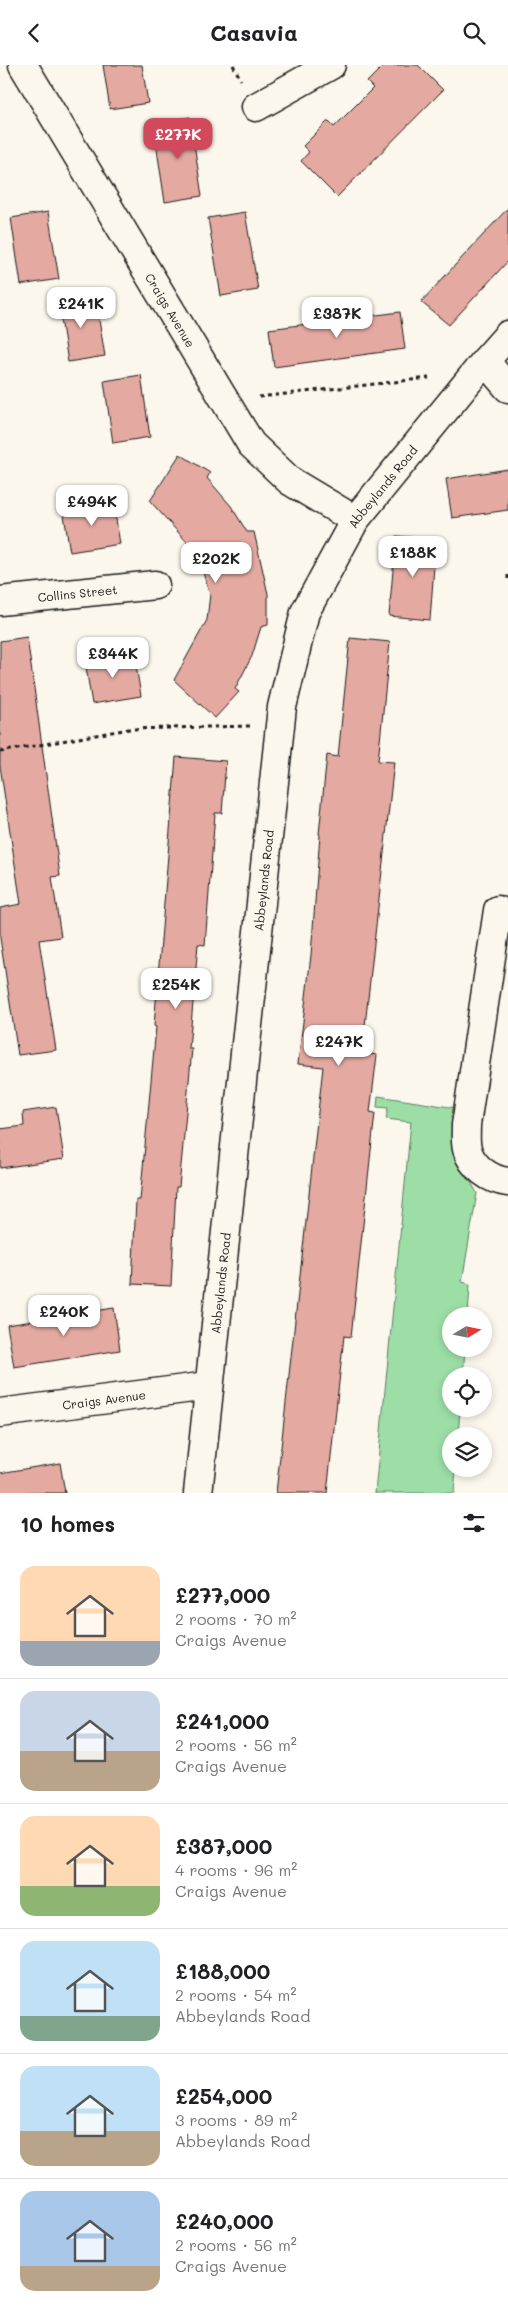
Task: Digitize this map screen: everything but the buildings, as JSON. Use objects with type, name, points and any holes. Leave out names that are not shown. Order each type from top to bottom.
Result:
[{"type":"street","name":"Craigs Avenue","points":[[23,65],[252,444],[290,481],[356,520]]},
{"type":"street","points":[[256,107],[331,65]]},
{"type":"street","name":"Abbeylands Road","points":[[198,1493],[282,707],[305,611],[356,520],[508,335]]},
{"type":"street","points":[[480,367],[508,388]]},
{"type":"street","name":"Collins Street","points":[[0,601],[155,585]]},
{"type":"street","points":[[498,910],[466,1125],[467,1149],[479,1169],[500,1182],[508,1182]]},
{"type":"street","name":"Craigs Avenue","points":[[0,1413],[208,1387]]},
{"type":"path","points":[[226,401],[480,367]]},
{"type":"path","points":[[508,575],[508,583]]},
{"type":"path","points":[[0,751],[129,729],[255,726],[280,730]]},
{"type":"green space","points":[[378,1096],[456,1108],[452,1149],[477,1193],[462,1282],[470,1284],[469,1307],[442,1307],[442,1357],[464,1357],[464,1367],[442,1367],[442,1417],[459,1417],[459,1427],[442,1427],[442,1477],[455,1477],[454,1493],[375,1493],[411,1122],[386,1119],[388,1108],[377,1107]]}]
